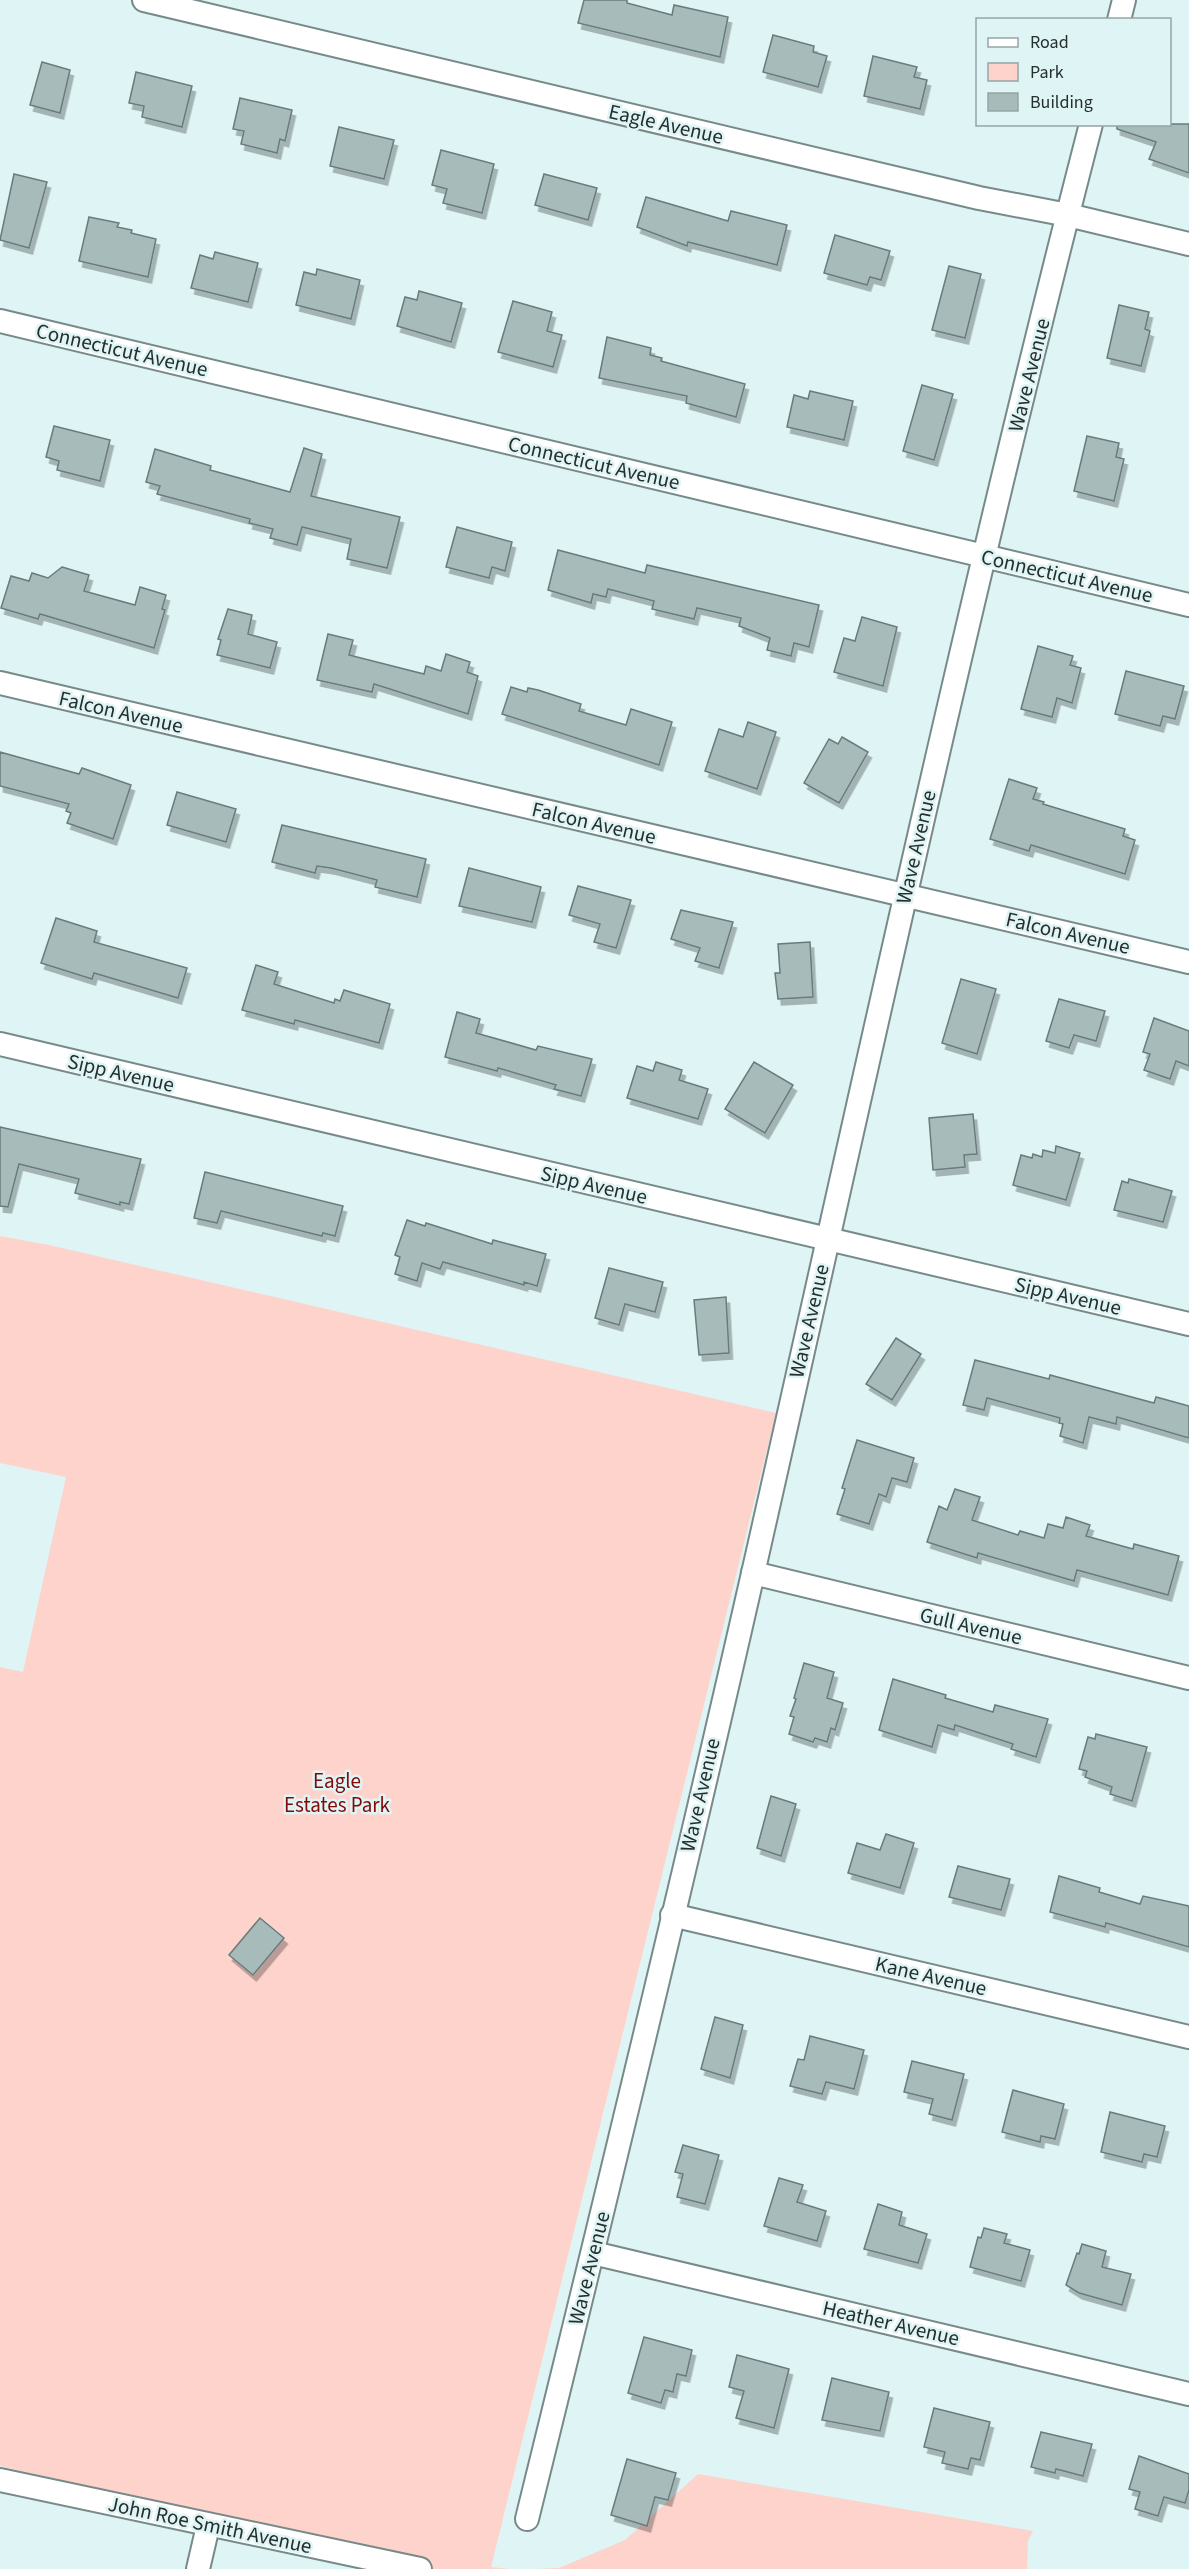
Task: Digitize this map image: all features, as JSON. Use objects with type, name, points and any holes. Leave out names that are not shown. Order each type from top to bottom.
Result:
[{"type":"street","name":"Eagle Avenue","points":[[144,0],[979,198],[1068,215],[1189,244]]},
{"type":"street","points":[[1120,18],[1124,0]]},
{"type":"street","name":"Wave Avenue","points":[[527,2518],[593,2253],[753,1574],[905,894],[1090,126]]},
{"type":"street","name":"Connecticut Avenue","points":[[0,321],[1189,605]]},
{"type":"street","name":"Falcon Avenue","points":[[0,683],[1189,962]]},
{"type":"street","name":"Sipp Avenue","points":[[0,1044],[1189,1324]]},
{"type":"street","name":"Gull Avenue","points":[[753,1574],[1189,1678]]},
{"type":"street","name":"Kane Avenue","points":[[672,1915],[1189,2037]]},
{"type":"street","name":"Heather Avenue","points":[[593,2253],[1189,2394]]},
{"type":"street","name":"John Roe Smith Avenue","points":[[0,2480],[208,2526],[420,2569]]},
{"type":"street","points":[[198,2569],[208,2526]]},
{"type":"green space","name":"Eagle Estates Park","points":[[0,1236],[49,1245],[776,1413],[491,2567],[510,2569],[407,2569],[404,2560],[0,2466],[0,1667],[23,1672],[66,1477],[0,1463]]},
{"type":"green space","points":[[698,2474],[1033,2531],[1028,2541],[1027,2569],[535,2569],[559,2568],[625,2540]]},
{"type":"building","points":[[584,0],[627,0],[627,3],[672,15],[674,5],[728,17],[720,57],[578,23]]},
{"type":"building","points":[[773,35],[814,46],[813,52],[827,56],[818,87],[763,72]]},
{"type":"building","points":[[873,56],[917,67],[914,77],[927,80],[920,109],[864,96]]},
{"type":"building","points":[[42,62],[70,70],[60,113],[30,105]]},
{"type":"building","points":[[136,72],[192,86],[182,127],[142,117],[144,106],[129,103]]},
{"type":"building","points":[[240,98],[292,110],[285,141],[280,139],[277,153],[241,144],[244,131],[233,129]]},
{"type":"building","points":[[1189,124],[1189,173],[1149,159],[1156,142],[1117,129],[1117,126]]},
{"type":"building","points":[[339,127],[394,140],[384,179],[330,166]]},
{"type":"building","points":[[441,150],[494,164],[482,213],[443,203],[447,189],[432,185]]},
{"type":"building","points":[[14,174],[47,182],[29,248],[0,240]]},
{"type":"building","points":[[544,174],[597,188],[588,220],[535,205]]},
{"type":"building","points":[[646,197],[728,221],[731,211],[787,225],[777,265],[688,242],[687,246],[637,227]]},
{"type":"building","points":[[89,217],[119,223],[117,227],[156,239],[148,277],[79,261]]},
{"type":"building","points":[[835,235],[890,251],[881,280],[870,277],[867,285],[824,273]]},
{"type":"building","points":[[215,252],[258,263],[248,302],[191,288],[200,255],[213,259]]},
{"type":"building","points":[[949,266],[981,274],[965,338],[932,330]]},
{"type":"building","points":[[317,269],[360,280],[351,319],[296,305],[304,272],[316,275]]},
{"type":"building","points":[[419,291],[462,303],[451,342],[397,326],[405,297],[417,300]]},
{"type":"building","points":[[513,301],[552,312],[547,331],[562,335],[553,367],[498,352]]},
{"type":"building","points":[[1119,305],[1149,312],[1145,329],[1150,331],[1141,366],[1107,358]]},
{"type":"building","points":[[607,337],[651,348],[650,355],[662,358],[661,361],[745,384],[736,417],[686,403],[687,396],[599,378]]},
{"type":"building","points":[[922,385],[953,394],[934,460],[903,451]]},
{"type":"building","points":[[810,391],[853,401],[844,440],[787,427],[794,395],[808,399]]},
{"type":"building","points":[[54,426],[110,440],[100,481],[57,470],[59,461],[46,457]]},
{"type":"building","points":[[1087,436],[1119,443],[1116,457],[1124,459],[1114,501],[1074,491]]},
{"type":"building","points":[[304,448],[322,454],[311,496],[400,517],[387,568],[347,559],[351,539],[302,527],[297,545],[270,538],[273,529],[249,523],[250,519],[157,494],[160,486],[146,482],[155,449],[211,466],[210,470],[290,492]]},
{"type":"building","points":[[457,527],[512,542],[505,571],[492,567],[489,578],[446,567]]},
{"type":"building","points":[[558,550],[645,573],[647,565],[819,605],[809,647],[794,643],[791,656],[767,650],[770,638],[739,626],[741,618],[697,608],[694,619],[652,609],[654,601],[608,589],[606,597],[593,594],[591,603],[548,590]]},
{"type":"building","points":[[62,567],[89,575],[84,591],[135,605],[140,587],[166,595],[162,609],[165,610],[154,648],[40,614],[38,619],[1,608],[11,576],[29,581],[32,573],[48,578]]},
{"type":"building","points":[[228,609],[252,615],[248,634],[277,642],[270,668],[217,655],[221,640],[218,639]]},
{"type":"building","points":[[862,617],[897,627],[883,686],[834,672],[844,638],[855,641]]},
{"type":"building","points":[[328,634],[353,640],[349,655],[424,674],[426,666],[441,671],[446,654],[470,662],[467,672],[478,676],[468,714],[374,684],[372,692],[317,680]]},
{"type":"building","points":[[1038,646],[1073,656],[1070,665],[1081,668],[1072,703],[1057,698],[1052,717],[1021,709]]},
{"type":"building","points":[[1126,671],[1184,686],[1175,719],[1163,716],[1160,726],[1115,714]]},
{"type":"building","points":[[511,687],[527,692],[528,688],[538,690],[581,704],[579,711],[626,725],[631,709],[672,722],[659,765],[502,714]]},
{"type":"building","points":[[748,722],[776,732],[757,789],[705,771],[719,729],[743,737]]},
{"type":"building","points":[[842,737],[868,752],[839,803],[804,783],[829,739],[838,744]]},
{"type":"building","points":[[0,752],[79,774],[82,768],[131,785],[113,839],[67,823],[71,813],[66,811],[69,804],[0,786]]},
{"type":"building","points":[[1009,779],[1037,788],[1033,799],[1044,802],[1043,804],[1125,829],[1123,836],[1135,840],[1125,874],[1031,845],[1029,851],[990,839]]},
{"type":"building","points":[[177,792],[236,809],[226,842],[167,825]]},
{"type":"building","points":[[282,825],[426,859],[417,897],[375,887],[377,880],[331,868],[317,866],[315,873],[272,862]]},
{"type":"building","points":[[469,868],[541,887],[532,922],[459,906]]},
{"type":"building","points":[[578,886],[631,900],[616,948],[594,942],[600,924],[569,915]]},
{"type":"building","points":[[681,910],[733,922],[719,968],[695,961],[700,948],[671,939]]},
{"type":"building","points":[[56,918],[97,931],[94,942],[187,968],[178,998],[94,973],[92,979],[41,963]]},
{"type":"building","points":[[810,942],[813,997],[778,999],[775,973],[780,973],[778,944]]},
{"type":"building","points":[[256,965],[278,972],[274,984],[334,1003],[335,999],[340,1001],[344,990],[390,1004],[379,1043],[295,1020],[294,1024],[242,1010]]},
{"type":"building","points":[[961,979],[996,989],[977,1054],[942,1043]]},
{"type":"building","points":[[1059,999],[1105,1011],[1096,1041],[1074,1035],[1069,1048],[1046,1041]]},
{"type":"building","points":[[457,1012],[480,1019],[476,1033],[536,1050],[538,1046],[592,1059],[581,1096],[554,1089],[556,1085],[498,1068],[497,1071],[445,1057]]},
{"type":"building","points":[[1154,1018],[1189,1031],[1189,1066],[1176,1061],[1170,1079],[1144,1070],[1150,1054],[1143,1052]]},
{"type":"building","points":[[656,1062],[682,1070],[679,1080],[708,1089],[698,1119],[627,1098],[637,1066],[653,1071]]},
{"type":"building","points":[[754,1062],[793,1085],[765,1133],[725,1109]]},
{"type":"building","points":[[973,1114],[977,1154],[964,1155],[965,1167],[933,1170],[929,1118]]},
{"type":"building","points":[[0,1127],[141,1159],[129,1204],[120,1202],[120,1205],[75,1193],[79,1179],[19,1164],[8,1207],[0,1206]]},
{"type":"building","points":[[1056,1146],[1080,1153],[1066,1200],[1013,1185],[1021,1155],[1032,1158],[1033,1154],[1042,1157],[1043,1150],[1055,1153]]},
{"type":"building","points":[[205,1172],[343,1206],[335,1236],[323,1233],[322,1236],[221,1211],[217,1223],[194,1218]]},
{"type":"building","points":[[1129,1179],[1172,1191],[1163,1222],[1114,1210],[1122,1181],[1128,1183]]},
{"type":"building","points":[[407,1220],[425,1226],[426,1223],[492,1244],[493,1240],[546,1254],[537,1286],[524,1282],[524,1285],[443,1262],[440,1269],[422,1263],[417,1281],[395,1274],[400,1257],[395,1255]]},
{"type":"building","points":[[609,1268],[663,1282],[655,1312],[625,1304],[619,1325],[595,1318]]},
{"type":"building","points":[[726,1297],[729,1353],[699,1355],[694,1300]]},
{"type":"building","points":[[896,1338],[921,1354],[892,1400],[866,1384]]},
{"type":"building","points":[[975,1360],[1049,1379],[1050,1375],[1154,1403],[1156,1397],[1189,1406],[1189,1438],[1117,1417],[1116,1424],[1089,1417],[1083,1443],[1060,1436],[1063,1424],[1059,1423],[1060,1418],[987,1398],[984,1410],[963,1405]]},
{"type":"building","points":[[857,1440],[914,1458],[907,1482],[892,1478],[886,1497],[879,1494],[869,1524],[837,1514],[845,1489],[842,1488]]},
{"type":"building","points":[[955,1489],[980,1497],[972,1520],[1018,1535],[1020,1531],[1044,1538],[1048,1524],[1063,1528],[1066,1517],[1090,1525],[1086,1536],[1133,1549],[1134,1544],[1179,1556],[1168,1595],[1077,1570],[1074,1581],[978,1553],[977,1558],[927,1542],[939,1506],[947,1510]]},
{"type":"building","points":[[804,1663],[834,1672],[827,1698],[843,1703],[835,1730],[831,1728],[827,1742],[815,1738],[813,1742],[789,1734],[794,1717],[790,1716]]},
{"type":"building","points":[[893,1679],[993,1712],[995,1705],[1048,1719],[1036,1757],[1011,1749],[1013,1744],[955,1725],[954,1730],[938,1725],[932,1747],[879,1730]]},
{"type":"building","points":[[1096,1734],[1147,1747],[1132,1801],[1110,1794],[1112,1787],[1085,1777],[1087,1771],[1079,1769],[1088,1737],[1095,1739]]},
{"type":"building","points":[[771,1796],[796,1804],[781,1856],[757,1848]]},
{"type":"building","points":[[886,1834],[914,1843],[900,1888],[848,1873],[857,1843],[880,1850]]},
{"type":"building","points":[[958,1866],[1010,1879],[1001,1910],[949,1897]]},
{"type":"building","points":[[1059,1876],[1100,1888],[1099,1892],[1140,1904],[1143,1896],[1189,1906],[1189,1947],[1106,1923],[1105,1927],[1050,1912]]},
{"type":"building","points":[[260,1918],[284,1938],[253,1975],[229,1955]]},
{"type":"building","points":[[715,2017],[743,2025],[730,2078],[701,2069]]},
{"type":"building","points":[[810,2036],[864,2050],[854,2089],[826,2082],[822,2094],[790,2086],[798,2059],[804,2060]]},
{"type":"building","points":[[912,2061],[964,2074],[952,2120],[929,2114],[933,2099],[904,2092]]},
{"type":"building","points":[[1013,2090],[1064,2104],[1055,2139],[1041,2136],[1040,2142],[1002,2132]]},
{"type":"building","points":[[1110,2112],[1165,2126],[1157,2157],[1144,2154],[1142,2162],[1101,2152]]},
{"type":"building","points":[[683,2145],[719,2155],[705,2204],[677,2197],[683,2174],[675,2172]]},
{"type":"building","points":[[779,2178],[803,2185],[797,2202],[826,2211],[817,2241],[764,2226]]},
{"type":"building","points":[[878,2204],[902,2212],[899,2225],[927,2234],[918,2263],[864,2249]]},
{"type":"building","points":[[984,2228],[1007,2234],[1004,2243],[1030,2250],[1021,2281],[970,2267],[978,2237],[981,2238]]},
{"type":"building","points":[[1082,2244],[1106,2251],[1102,2267],[1131,2274],[1122,2305],[1079,2293],[1066,2285]]},
{"type":"building","points":[[644,2337],[692,2350],[686,2376],[677,2374],[673,2392],[665,2390],[661,2403],[628,2393]]},
{"type":"building","points":[[737,2355],[789,2369],[774,2428],[736,2418],[744,2391],[729,2387]]},
{"type":"building","points":[[832,2378],[889,2392],[880,2431],[822,2420]]},
{"type":"building","points":[[934,2408],[990,2422],[980,2460],[971,2458],[968,2469],[942,2463],[945,2452],[924,2447]]},
{"type":"building","points":[[1041,2432],[1092,2444],[1083,2476],[1056,2469],[1055,2473],[1031,2467]]},
{"type":"building","points":[[1139,2456],[1189,2474],[1189,2490],[1185,2503],[1164,2497],[1158,2516],[1135,2509],[1140,2492],[1129,2489]]},
{"type":"building","points":[[627,2459],[676,2473],[668,2500],[655,2497],[647,2526],[611,2515]]}]
